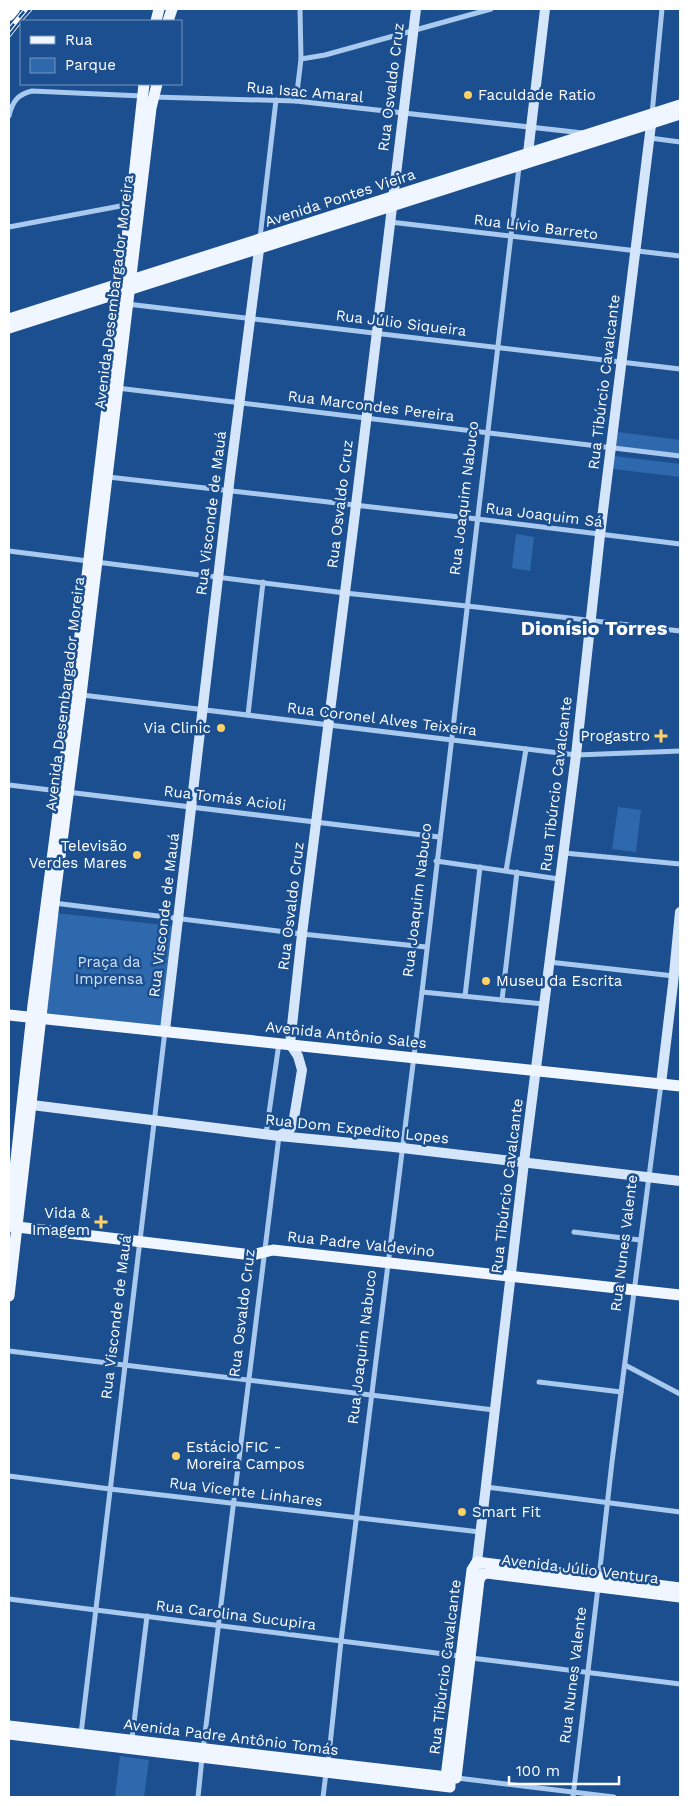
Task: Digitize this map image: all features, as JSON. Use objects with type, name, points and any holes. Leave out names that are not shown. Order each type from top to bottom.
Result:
[{"type":"highway","points":[[9,15],[14,9]]},
{"type":"main road","points":[[144,85],[148,96]]},
{"type":"main road","points":[[148,96],[157,85]]},
{"type":"main road","name":"Avenida Desembargador Moreira","points":[[12,1226],[32,1105],[36,1018],[54,903],[64,791],[81,695],[93,561],[107,476],[117,388],[131,204],[148,96]]},
{"type":"main road","name":"Avenida Desembargador Moreira","points":[[9,1296],[12,1226],[36,1018],[125,292],[151,108],[148,96]]},
{"type":"main road","name":"Avenida Pontes Vieira","points":[[9,328],[125,292],[259,244],[392,202],[519,166],[652,119],[680,105]]},
{"type":"main road","name":"Avenida Pontes Vieira","points":[[392,202],[528,153],[590,134],[680,114]]},
{"type":"main road","name":"Avenida Pontes Vieira","points":[[9,320],[125,292]]},
{"type":"main road","name":"Avenida Antônio Sales","points":[[9,1015],[166,1030],[680,1086]]},
{"type":"main road","name":"Rua Padre Valdevino","points":[[12,1226],[252,1255],[274,1250],[680,1295]]},
{"type":"main road","name":"Avenida Júlio Ventura","points":[[477,1562],[680,1597]]},
{"type":"main road","name":"Rua Tibúrcio Cavalcante","points":[[466,1657],[472,1570],[477,1562]]},
{"type":"main road","name":"Avenida Júlio Ventura","points":[[479,1580],[482,1575],[487,1573],[680,1588]]},
{"type":"main road","name":"Rua Tibúrcio Cavalcante","points":[[450,1783],[466,1657],[479,1580]]},
{"type":"main road","name":"Avenida Padre Antônio Tomás","points":[[9,1726],[132,1740],[203,1753]]},
{"type":"main road","name":"Avenida Padre Antônio Tomás","points":[[9,1734],[203,1753],[450,1783]]},
{"type":"street","points":[[296,101],[301,59],[300,9]]},
{"type":"street","name":"Rua Osvaldo Cruz","points":[[266,1134],[285,1044],[302,934],[416,9]]},
{"type":"street","points":[[301,59],[325,55],[491,9]]},
{"type":"street","name":"Rua Joaquim Nabuco","points":[[323,1797],[422,992],[519,166],[528,153],[545,9]]},
{"type":"street","name":"Rua Tibúrcio Cavalcante","points":[[479,1580],[477,1562],[494,1410],[512,1276],[562,853],[576,755],[600,535],[650,138],[662,9]]},
{"type":"street","name":"Rua Isac Amaral","points":[[9,116],[17,98],[24,93],[32,91],[296,101],[590,134]]},
{"type":"street","name":"Rua Visconde de Mauá","points":[[81,1734],[180,918],[228,490],[276,100]]},
{"type":"street","points":[[650,138],[680,142]]},
{"type":"street","points":[[9,227],[131,204]]},
{"type":"street","name":"Rua Lívio Barreto","points":[[390,222],[680,256]]},
{"type":"street","name":"Rua Júlio Siqueira","points":[[125,292],[250,317],[680,369]]},
{"type":"street","name":"Rua Marcondes Pereira","points":[[117,388],[680,456]]},
{"type":"street","name":"Rua Joaquim Sá","points":[[107,476],[680,544]]},
{"type":"street","points":[[9,552],[680,631]]},
{"type":"street","points":[[248,715],[263,582]]},
{"type":"street","name":"Rua Coronel Alves Teixeira","points":[[81,695],[576,755],[680,751]]},
{"type":"street","points":[[506,871],[526,749]]},
{"type":"street","name":"Rua Tomás Acioli","points":[[9,784],[439,837]]},
{"type":"street","points":[[562,853],[680,864]]},
{"type":"street","points":[[436,861],[559,879]]},
{"type":"street","points":[[465,996],[480,867]]},
{"type":"street","points":[[502,1000],[517,872]]},
{"type":"street","points":[[54,903],[302,934],[426,947]]},
{"type":"street","name":"Rua Nunes Valente","points":[[573,1795],[647,1177],[676,982],[680,912]]},
{"type":"street","points":[[549,962],[676,982]]},
{"type":"street","points":[[422,992],[544,1004]]},
{"type":"street","points":[[279,1136],[290,1129],[293,1124],[302,1070],[298,1056],[285,1044]]},
{"type":"street","name":"Rua Dom Expedito Lopes","points":[[32,1105],[279,1136],[402,1148],[680,1181]]},
{"type":"street","name":"Rua Osvaldo Cruz","points":[[198,1797],[279,1136]]},
{"type":"street","points":[[574,1232],[640,1240]]},
{"type":"street","points":[[9,1351],[494,1410]]},
{"type":"street","points":[[625,1366],[629,1366],[680,1394]]},
{"type":"street","points":[[539,1382],[621,1392]]},
{"type":"street","name":"Rua Vicente Linhares","points":[[9,1476],[481,1532]]},
{"type":"street","points":[[486,1486],[680,1512]]},
{"type":"street","name":"Rua Carolina Sucupira","points":[[9,1599],[680,1684]]},
{"type":"street","points":[[132,1740],[147,1616]]},
{"type":"street","points":[[450,1783],[614,1797]]},
{"type":"green space","points":[[618,432],[680,440],[680,454],[616,446]]},
{"type":"green space","points":[[615,456],[680,464],[680,477],[613,469]]},
{"type":"green space","points":[[516,534],[534,537],[530,571],[512,568]]},
{"type":"green space","points":[[618,807],[641,810],[636,852],[612,849]]},
{"type":"green space","name":"Praça da Imprensa","points":[[56,913],[173,926],[161,1027],[45,1014]]},
{"type":"green space","points":[[120,1756],[149,1760],[144,1797],[115,1797]]},
{"type":"tram line","points":[[23,20],[33,9]]},
{"type":"tram line","points":[[9,38],[20,24]]},
{"type":"railway","points":[[9,30],[26,9]]},
{"type":"place","name":"Faculdade Ratio","points":[[468,95]]},
{"type":"place","name":"Via Clinic","points":[[221,728]]},
{"type":"place","name":"Progastro","points":[[661,736]]},
{"type":"place","name":"Televisão Verdes Mares","points":[[137,855]]},
{"type":"place","name":"Museu da Escrita","points":[[486,981]]},
{"type":"place","name":"Vida & Imagem","points":[[101,1222]]},
{"type":"place","name":"Estácio FIC - Moreira Campos","points":[[176,1456]]},
{"type":"place","name":"Smart Fit","points":[[462,1512]]},
{"type":"district","name":"Dionísio Torres","points":[[594,628]]}]
